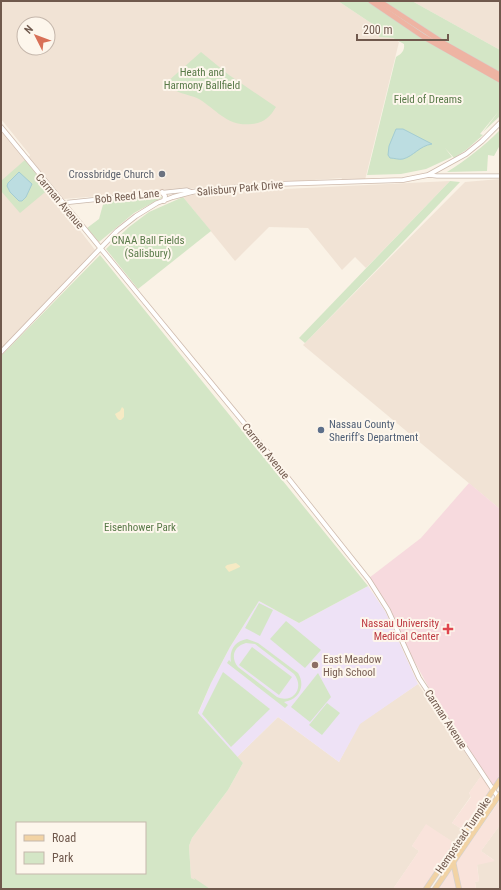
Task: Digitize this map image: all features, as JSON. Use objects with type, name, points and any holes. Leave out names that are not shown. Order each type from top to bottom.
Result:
[{"type":"highway","points":[[371,1],[424,37],[500,80]]},
{"type":"highway","points":[[379,1],[445,44],[500,75]]},
{"type":"main road","name":"Salisbury Park Drive","points":[[1,352],[118,231],[136,216],[164,201],[192,192],[204,190],[278,184],[403,180],[428,175],[466,154],[500,123]]},
{"type":"main road","name":"Carman Avenue","points":[[1,127],[254,435],[369,580],[388,610],[419,678],[493,790],[499,796]]},
{"type":"main road","points":[[162,192],[165,196],[164,201]]},
{"type":"main road","name":"Hempstead Turnpike","points":[[426,889],[500,780]]},
{"type":"main road","name":"Hempstead Turnpike","points":[[435,889],[499,796]]},
{"type":"main road","points":[[451,852],[459,889]]},
{"type":"street","points":[[428,175],[500,176]]},
{"type":"street","name":"Bob Reed Lane","points":[[62,203],[162,192],[187,190],[192,192]]},
{"type":"shaded area","points":[[1,1],[338,1],[380,29],[379,37],[393,38],[399,42],[365,180],[341,180],[342,178],[64,199],[29,157],[30,155],[1,119]]},
{"type":"shaded area","points":[[412,1],[500,1],[500,50]]},
{"type":"shaded area","points":[[1,128],[95,250],[1,349]]},
{"type":"shaded area","points":[[500,179],[500,509],[303,345],[465,182]]},
{"type":"shaded area","points":[[450,181],[366,268],[355,257],[342,270],[308,228],[269,227],[235,261],[183,197],[203,193]]},
{"type":"shaded area","name":"Nassau University Medical Center","points":[[469,483],[500,509],[500,780],[494,786],[441,710],[369,578],[421,538]]},
{"type":"shaded area","name":"East Meadow High School","points":[[368,586],[385,611],[418,684],[360,724],[339,762],[278,717],[237,757],[198,714],[211,683],[230,647],[259,601],[299,623]]},
{"type":"shaded area","points":[[418,684],[481,776],[469,793],[471,796],[452,823],[465,831],[456,844],[426,825],[412,846],[419,851],[393,889],[207,889],[191,878],[189,846],[192,838],[228,790],[243,763],[237,757],[278,717],[339,762],[359,724]]},
{"type":"shaded area","points":[[481,776],[491,791],[465,831],[452,823],[471,797],[469,793]]},
{"type":"shaded area","points":[[500,800],[500,825],[481,851],[495,861],[477,865],[479,881],[475,882],[476,889],[461,889],[456,863]]},
{"type":"shaded area","points":[[426,824],[456,844],[425,889],[393,889],[419,851],[412,846]]},
{"type":"shaded area","points":[[500,825],[500,889],[476,889],[475,882],[479,881],[477,864],[494,860],[481,851]]},
{"type":"shaded area","points":[[454,862],[459,889],[435,889]]},
{"type":"green space","name":"Field of Dreams","points":[[338,1],[367,1],[411,31],[500,82],[500,116],[483,132],[499,111],[480,134],[483,135],[454,158],[445,148],[452,157],[426,169],[401,174],[367,175],[396,57],[400,55],[404,49],[404,44],[393,38],[379,37],[380,29]]},
{"type":"green space","points":[[382,1],[412,1],[500,50],[500,73],[435,36]]},
{"type":"green space","name":"Heath and Harmony Ballfield","points":[[201,52],[229,75],[276,107],[269,117],[263,121],[252,124],[236,123],[230,121],[199,99],[175,90],[167,82]]},
{"type":"green space","points":[[500,130],[500,145],[494,156],[488,155],[487,171],[447,172],[488,142]]},
{"type":"green space","points":[[26,159],[50,188],[20,213],[1,191],[1,181]]},
{"type":"green space","points":[[450,181],[460,182],[305,343],[299,338]]},
{"type":"green space","points":[[153,196],[163,197],[134,213],[99,242],[87,228],[99,219],[104,201]]},
{"type":"green space","name":"CNAA Ball Fields (Salisbury)","points":[[183,197],[211,231],[138,289],[106,249],[129,227],[149,212]]},
{"type":"green space","name":"Eisenhower Park","points":[[100,255],[368,586],[299,623],[259,601],[230,647],[211,683],[198,713],[243,763],[228,790],[192,838],[189,846],[191,878],[195,880],[194,878],[210,889],[1,889],[1,356]]},
{"type":"green space","points":[[259,603],[273,610],[260,636],[245,628]]},
{"type":"green space","points":[[286,621],[321,650],[305,668],[270,639]]},
{"type":"green space","points":[[247,639],[258,643],[298,673],[301,683],[300,692],[294,698],[284,702],[288,705],[285,708],[227,663],[229,660],[231,662],[232,650],[236,644]],"holes":[[[242,644],[255,644],[294,674],[298,684],[296,693],[288,698],[283,699],[277,697],[238,667],[234,659],[234,652],[236,649]]]},
{"type":"green space","points":[[252,647],[292,677],[279,695],[239,665]]},
{"type":"green space","points":[[223,672],[270,709],[231,747],[202,714]]},
{"type":"green space","points":[[318,673],[331,697],[310,722],[291,707]]},
{"type":"green space","points":[[327,703],[340,713],[322,735],[309,725]]},
{"type":"sand","points":[[122,407],[124,409],[124,417],[119,420],[115,414],[120,411]]},
{"type":"sand","points":[[236,563],[240,567],[229,572],[225,567],[227,565]]},
{"type":"water","points":[[396,129],[403,129],[432,144],[427,145],[407,158],[390,158],[388,155],[389,146]]},
{"type":"water","points":[[19,172],[32,184],[26,197],[22,201],[19,201],[10,192],[7,186]]},
{"type":"place","name":"Crossbridge Church","points":[[162,174]]},
{"type":"place","name":"Nassau County Sheriff's Department","points":[[321,430]]},
{"type":"place","name":"Nassau University Medical Center","points":[[448,629]]},
{"type":"place","name":"East Meadow High School","points":[[315,665]]}]
